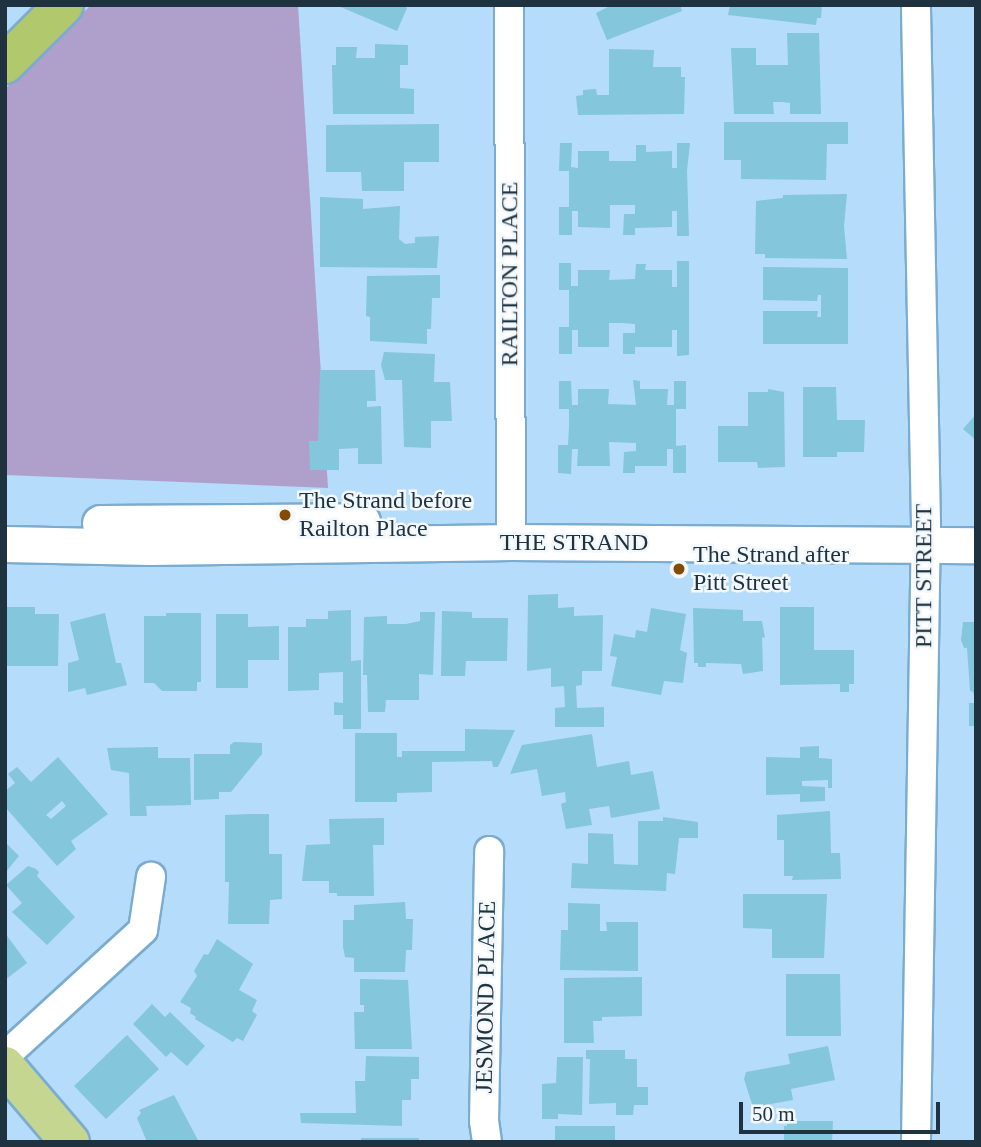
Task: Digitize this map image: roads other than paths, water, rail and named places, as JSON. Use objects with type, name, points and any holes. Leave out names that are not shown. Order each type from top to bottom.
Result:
[{"type":"highway","points":[[5,64],[64,5]]},
{"type":"main road","points":[[5,1066],[70,1142]]},
{"type":"street","name":"RAILTON PLACE","points":[[509,5],[511,532]]},
{"type":"street","name":"PITT STREET","points":[[916,9],[925,534],[916,1142]]},
{"type":"street","name":"THE STRAND","points":[[925,534],[976,523]]},
{"type":"street","name":"THE STRAND","points":[[5,524],[511,532],[925,534],[976,545]]},
{"type":"street","name":"THE STRAND","points":[[5,544],[150,547],[511,532]]},
{"type":"street","name":"JESMOND PLACE","points":[[487,1142],[484,1121],[489,851]]},
{"type":"street","points":[[5,1056],[143,930],[151,877]]},
{"type":"place","name":"The Strand before Railton Place","points":[[285,515]]},
{"type":"place","name":"The Strand after Pitt Street","points":[[679,569]]}]
